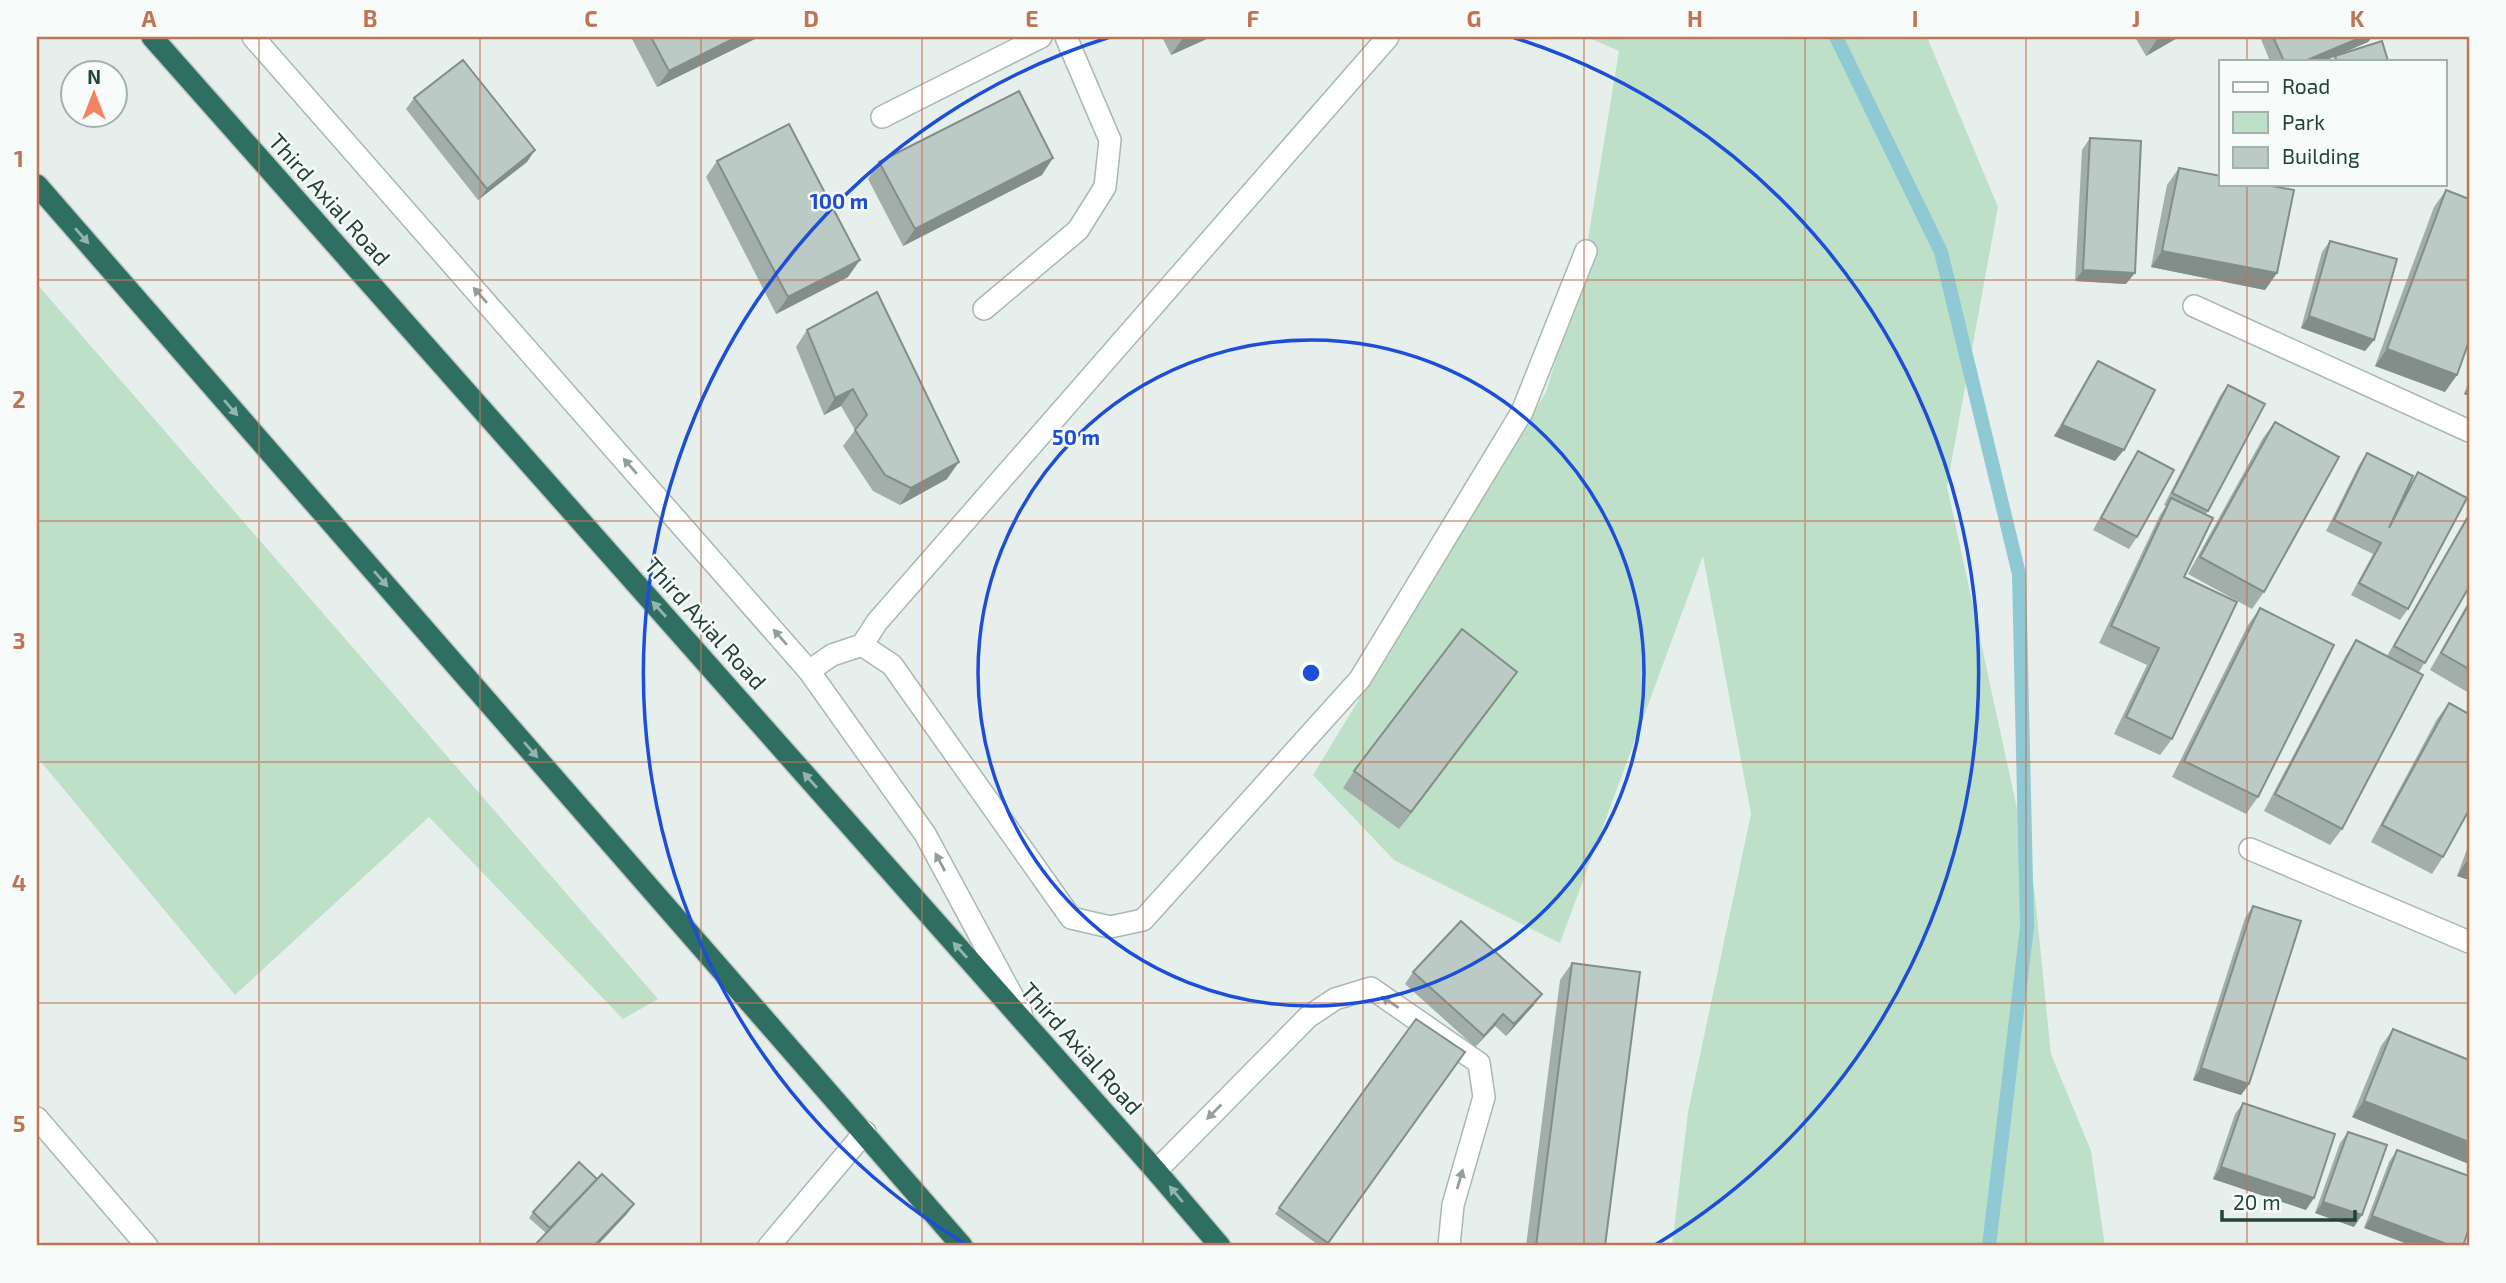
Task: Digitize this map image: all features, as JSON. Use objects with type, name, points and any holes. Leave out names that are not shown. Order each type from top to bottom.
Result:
[{"type":"highway","name":"Third Axial Road","points":[[152,37],[1220,1246]]},
{"type":"highway","points":[[37,185],[962,1246]]},
{"type":"street","points":[[253,37],[809,671],[925,834],[1031,1030]]},
{"type":"street","points":[[882,117],[1041,37]]},
{"type":"street","points":[[984,309],[1078,230],[1104,187],[1110,140],[1066,37]]},
{"type":"street","points":[[809,671],[832,655],[862,646],[877,622],[1388,37]]},
{"type":"street","points":[[862,646],[892,665],[1071,918],[1110,927],[1143,920],[1360,679],[1522,412],[1586,251]]},
{"type":"street","points":[[2194,306],[2469,432]]},
{"type":"street","points":[[2250,849],[2469,942]]},
{"type":"street","points":[[1156,1171],[1308,1017],[1335,999],[1371,988],[1479,1063],[1483,1097],[1452,1205],[1449,1246]]},
{"type":"street","points":[[37,1118],[148,1246]]},
{"type":"street","points":[[769,1246],[865,1132]]},
{"type":"green space","points":[[1587,37],[1927,37],[1998,207],[1947,486],[2034,887],[2051,1054],[2091,1151],[2105,1246],[1672,1246],[1688,1112],[1751,814],[1703,556],[1560,943],[1394,860],[1313,775],[1546,392],[1583,270],[1619,51]]},
{"type":"green space","points":[[37,284],[658,999],[623,1019],[429,817],[235,995],[37,757]]},
{"type":"building","points":[[651,37],[737,37],[669,71]]},
{"type":"building","points":[[2273,37],[2362,37],[2307,60],[2284,60]]},
{"type":"building","points":[[2382,41],[2388,60],[2337,60],[2335,56]]},
{"type":"building","points":[[463,60],[535,150],[487,189],[414,98]]},
{"type":"building","points":[[1019,91],[1053,158],[915,229],[879,162]]},
{"type":"building","points":[[789,124],[860,260],[788,297],[717,161]]},
{"type":"building","points":[[2090,138],[2141,141],[2135,273],[2083,270]]},
{"type":"building","points":[[2179,168],[2219,176],[2219,186],[2272,186],[2294,190],[2277,273],[2162,251]]},
{"type":"building","points":[[2446,190],[2469,199],[2469,341],[2457,375],[2387,349]]},
{"type":"building","points":[[2330,241],[2397,259],[2374,340],[2309,316]]},
{"type":"building","points":[[877,292],[959,462],[911,488],[885,475],[855,430],[867,415],[853,389],[835,398],[807,330]]},
{"type":"building","points":[[2098,361],[2155,390],[2124,450],[2062,425]]},
{"type":"building","points":[[2228,385],[2265,404],[2208,511],[2172,493]]},
{"type":"building","points":[[2275,422],[2339,457],[2264,592],[2200,557]]},
{"type":"building","points":[[2138,451],[2174,470],[2137,537],[2101,518]]},
{"type":"building","points":[[2367,453],[2413,476],[2389,528],[2418,472],[2467,498],[2408,609],[2359,583],[2381,543],[2334,520]]},
{"type":"building","points":[[2171,498],[2213,518],[2184,577],[2237,602],[2172,739],[2126,717],[2159,648],[2111,626]]},
{"type":"building","points":[[2469,515],[2469,587],[2425,663],[2394,646]]},
{"type":"building","points":[[2469,604],[2469,669],[2441,653]]},
{"type":"building","points":[[2260,608],[2334,645],[2258,797],[2184,761]]},
{"type":"building","points":[[1462,629],[1517,672],[1411,812],[1354,771]]},
{"type":"building","points":[[2356,640],[2423,675],[2342,829],[2275,794]]},
{"type":"building","points":[[2449,703],[2469,714],[2469,810],[2443,857],[2382,825]]},
{"type":"building","points":[[2253,906],[2301,921],[2249,1084],[2201,1068]]},
{"type":"building","points":[[1461,921],[1542,994],[1514,1024],[1503,1014],[1484,1036],[1413,972]]},
{"type":"building","points":[[1572,963],[1640,972],[1605,1246],[1536,1246]]},
{"type":"building","points":[[1416,1019],[1465,1052],[1328,1243],[1279,1208]]},
{"type":"building","points":[[2393,1029],[2469,1060],[2469,1142],[2364,1101]]},
{"type":"building","points":[[2243,1103],[2335,1134],[2314,1198],[2221,1167]]},
{"type":"building","points":[[2348,1132],[2387,1145],[2362,1215],[2323,1202]]},
{"type":"building","points":[[2397,1150],[2469,1176],[2469,1228],[2463,1246],[2452,1246],[2372,1216]]},
{"type":"building","points":[[579,1162],[597,1179],[550,1228],[533,1212]]},
{"type":"building","points":[[602,1174],[634,1204],[594,1246],[534,1246]]},
{"type":"waterway","points":[[1836,37],[1941,252],[2019,574],[2027,927],[1989,1246]]}]
